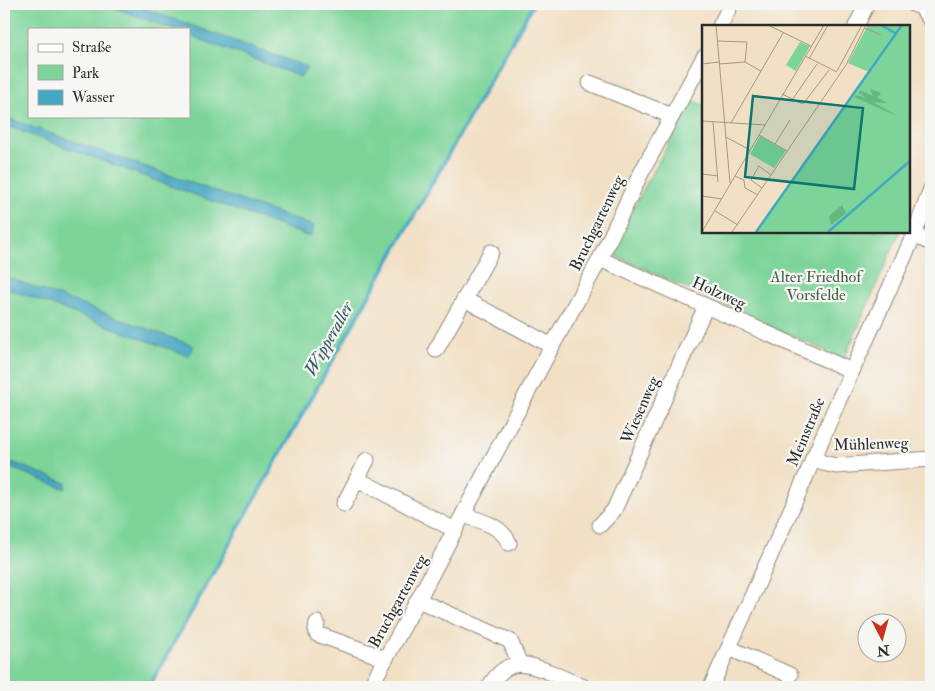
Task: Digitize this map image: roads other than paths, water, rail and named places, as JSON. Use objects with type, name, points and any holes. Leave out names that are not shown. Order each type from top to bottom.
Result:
[{"type":"street","points":[[720,25],[731,4]]},
{"type":"street","points":[[856,25],[867,4]]},
{"type":"street","points":[[912,4],[920,6],[931,21]]},
{"type":"street","name":"Bruchgartenweg","points":[[370,687],[600,259],[640,175],[702,61]]},
{"type":"street","points":[[587,82],[672,116]]},
{"type":"street","name":"Meinstraße","points":[[711,687],[914,235],[931,189]]},
{"type":"street","points":[[914,235],[931,243]]},
{"type":"street","points":[[436,350],[491,252]]},
{"type":"street","name":"Holzweg","points":[[600,259],[852,371]]},
{"type":"street","points":[[464,299],[552,346]]},
{"type":"street","name":"Wiesenweg","points":[[600,525],[614,510],[706,306]]},
{"type":"street","name":"Mühlenweg","points":[[813,458],[836,466],[931,459]]},
{"type":"street","points":[[344,504],[367,460]]},
{"type":"street","points":[[358,479],[455,530]]},
{"type":"street","points":[[463,515],[487,523],[500,530],[506,536],[508,543]]},
{"type":"street","points":[[418,600],[510,641],[520,664]]},
{"type":"street","points":[[317,623],[316,630],[318,634],[385,660]]},
{"type":"street","points":[[729,648],[790,675]]},
{"type":"street","points":[[489,687],[495,677],[503,670],[520,664],[535,666],[584,687]]},
{"type":"water","points":[[105,4],[132,4],[307,67],[301,77],[190,35],[190,28],[169,28]]},
{"type":"water","points":[[4,117],[314,226],[310,237],[4,125]]},
{"type":"water","points":[[4,276],[194,346],[188,356],[4,287]]},
{"type":"water","points":[[4,459],[66,483],[65,489],[4,465]]},
{"type":"waterway","name":"Wipperaller","points":[[149,687],[533,4]]},
{"type":"park label","name":"Alter Friedhof Vorsfelde","points":[[816,286]]}]
